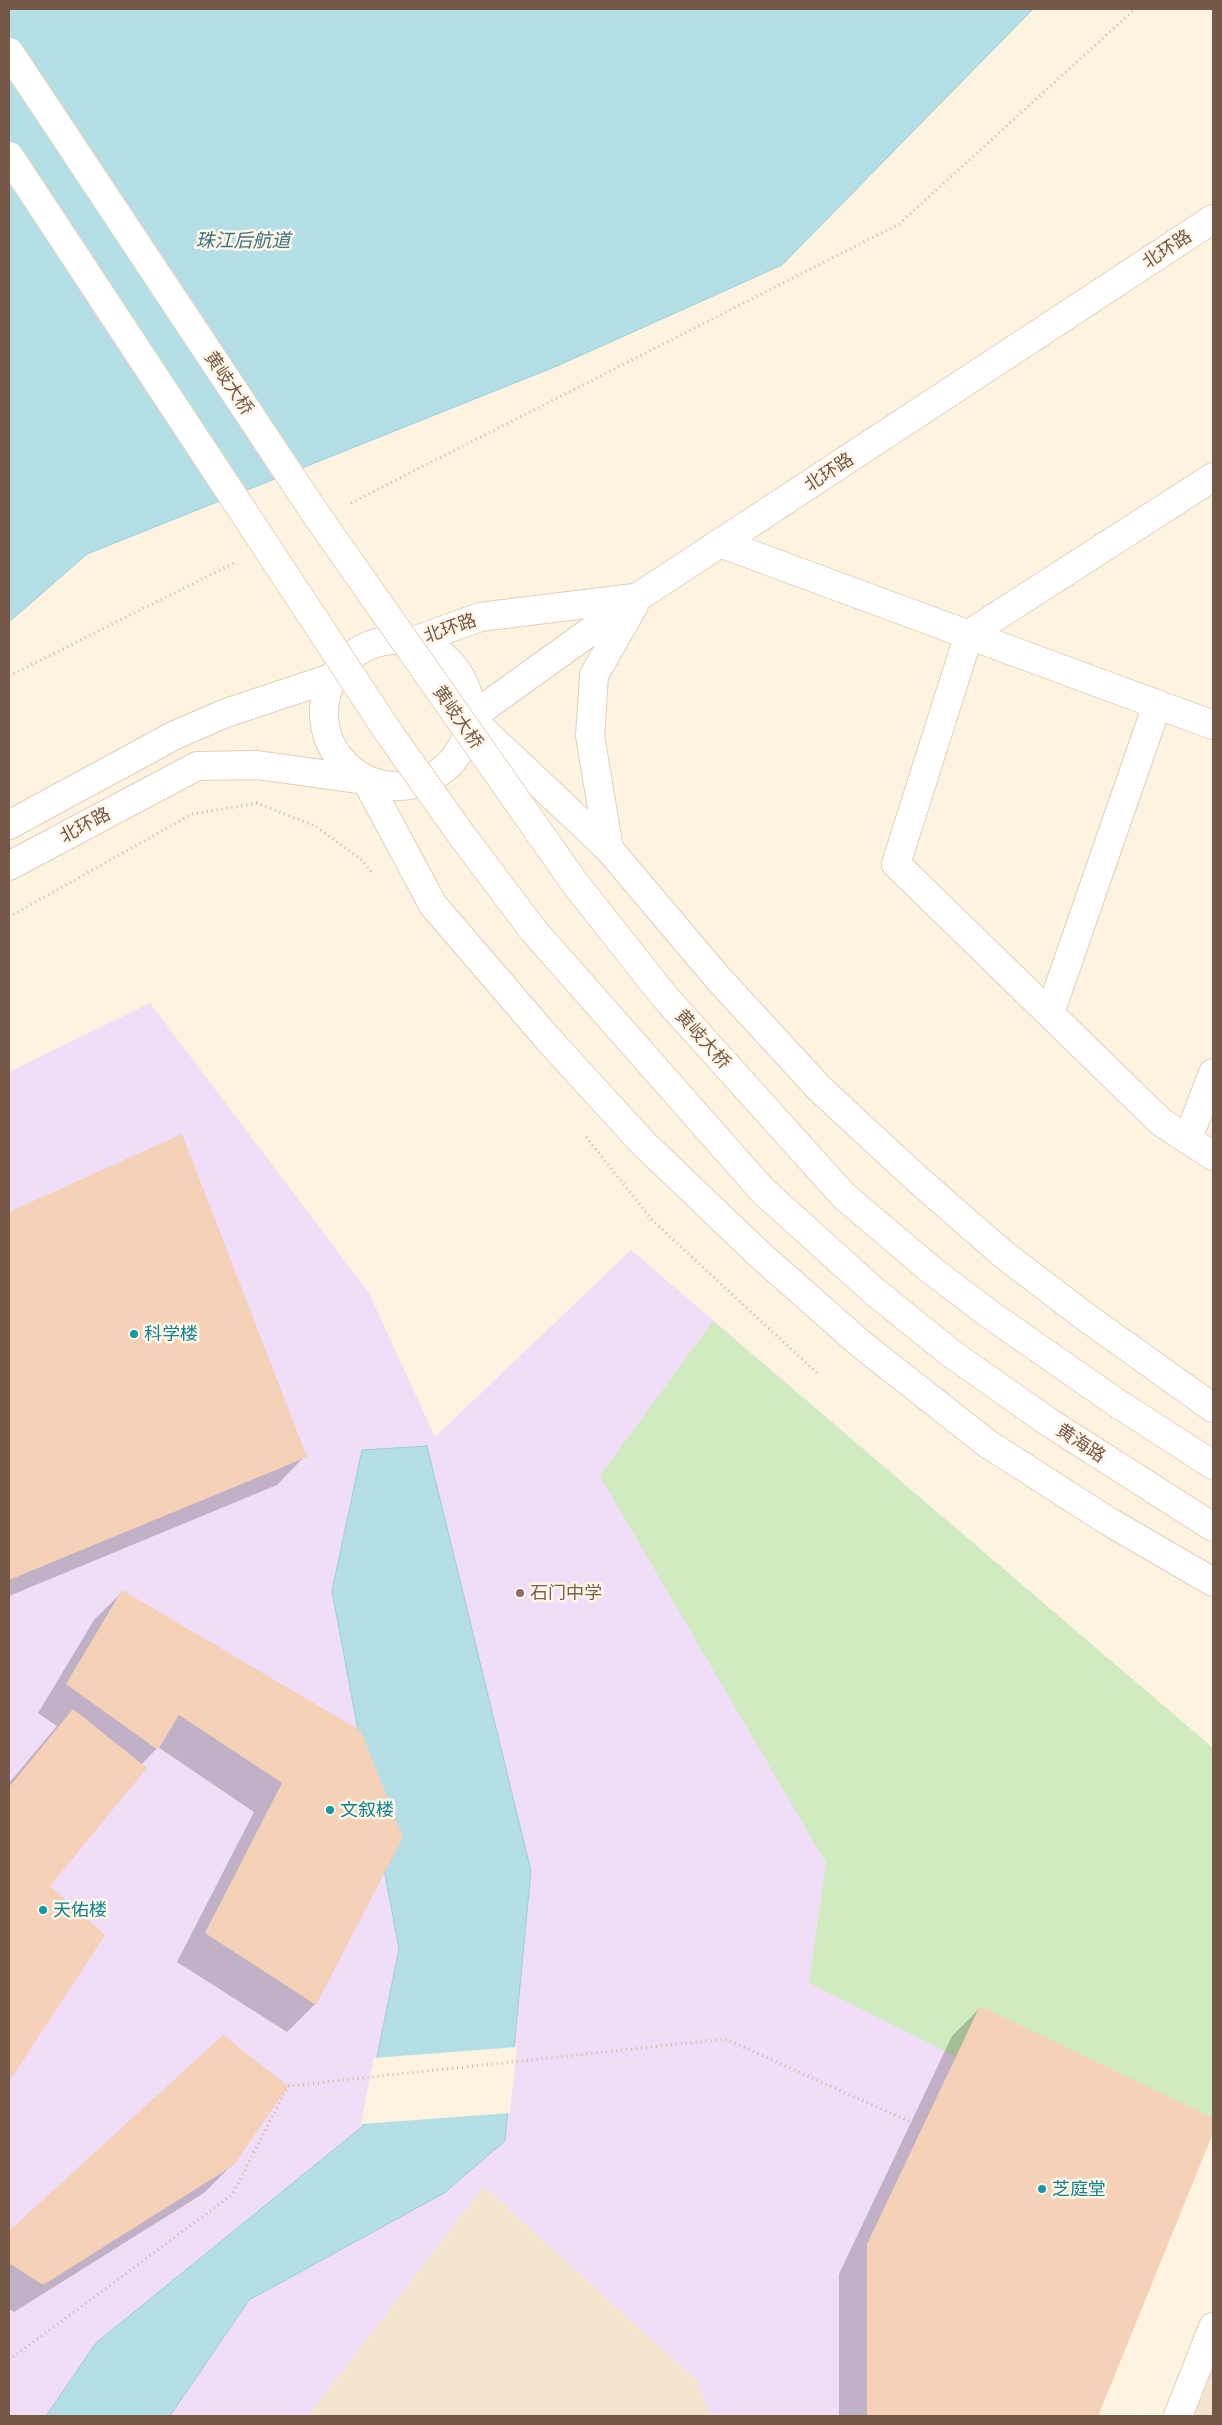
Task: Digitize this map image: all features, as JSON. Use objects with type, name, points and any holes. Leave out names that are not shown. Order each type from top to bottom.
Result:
[{"type":"street","name":"黄岐大桥","points":[[9,52],[316,513],[574,882],[664,996],[844,1196],[930,1269],[988,1313],[1114,1401],[1213,1465]]},
{"type":"street","name":"黄海路","points":[[9,156],[388,732],[463,837],[533,930],[763,1191],[876,1292],[952,1354],[1058,1429],[1213,1527]]},
{"type":"street","name":"北环路","points":[[411,642],[480,617],[638,597],[1213,218]]},
{"type":"street","points":[[1213,477],[969,634],[896,864],[1161,1122],[1213,1156]]},
{"type":"street","points":[[720,543],[1157,705],[1212,721]]},
{"type":"street","points":[[470,718],[638,597]]},
{"type":"street","points":[[609,849],[590,736],[594,675],[638,597]]},
{"type":"street","points":[[388,641],[411,642],[432,648],[448,660],[461,677],[466,690],[470,718],[464,741],[452,761],[434,776],[413,785],[389,786],[366,780],[351,770],[338,757],[329,740],[324,709],[334,677],[348,660],[367,647],[388,641]]},
{"type":"street","name":"北环路","points":[[9,825],[175,735],[226,713],[334,677]]},
{"type":"street","points":[[1050,1014],[1157,705]]},
{"type":"street","points":[[470,718],[609,849],[717,977],[826,1096],[1003,1254],[1083,1315],[1213,1408]]},
{"type":"street","name":"北环路","points":[[9,866],[197,766],[257,765],[366,780]]},
{"type":"street","points":[[366,780],[433,905],[548,1039],[643,1143],[760,1254],[862,1344],[988,1444],[1108,1521],[1213,1582]]},
{"type":"street","points":[[1188,1139],[1213,1073]]},
{"type":"street","points":[[1178,2416],[1213,2327]]},
{"type":"path","points":[[347,505],[899,224],[1135,9]]},
{"type":"path","points":[[9,676],[240,560]]},
{"type":"path","points":[[9,917],[192,814],[257,803],[315,826],[362,860],[374,874]]},
{"type":"path","points":[[584,1135],[652,1220],[818,1374]]},
{"type":"path","points":[[9,2360],[232,2195],[288,2086],[725,2040],[922,2128]]},
{"type":"shaded area","name":"石门中学","points":[[150,1003],[369,1293],[435,1437],[631,1250],[1213,1748],[1213,2133],[1098,2416],[711,2416],[697,2381],[484,2186],[308,2416],[9,2416],[9,1072]]},
{"type":"shaded area","points":[[484,2186],[697,2381],[711,2416],[308,2416]]},
{"type":"shaded area","points":[[1213,2326],[1213,2416],[1178,2416]]},
{"type":"green space","points":[[713,1321],[1213,1748],[1213,2118],[980,2007],[956,2057],[809,1983],[826,1863],[600,1476]]},
{"type":"water","name":"珠江后航道","points":[[9,9],[1033,9],[782,265],[557,366],[87,554],[9,622]]},
{"type":"water","points":[[427,1446],[531,1871],[505,2141],[444,2193],[249,2300],[170,2416],[46,2416],[96,2343],[363,2126],[399,1949],[332,1591],[362,1450]]},
{"type":"pier","points":[[517,2047],[510,2113],[361,2124],[374,2058]]},
{"type":"building","name":"科学楼","points":[[182,1134],[307,1457],[9,1580],[9,1212]]},
{"type":"building","name":"文叙楼","points":[[122,1590],[361,1731],[403,1837],[316,2005],[205,1933],[282,1783],[179,1715],[158,1750],[66,1684]]},
{"type":"building","name":"天佑楼","points":[[73,1709],[147,1768],[50,1886],[105,1935],[9,2082],[9,1787]]},
{"type":"building","name":"芝庭堂","points":[[980,2006],[1213,2118],[1213,2133],[1098,2416],[867,2416],[867,2244]]},
{"type":"building","points":[[223,2035],[288,2086],[234,2165],[43,2285],[9,2263],[9,2231]]},
{"type":"place","name":"科学楼","points":[[134,1334]]},
{"type":"place","name":"石门中学","points":[[520,1593]]},
{"type":"place","name":"文叙楼","points":[[330,1810]]},
{"type":"place","name":"天佑楼","points":[[43,1910]]},
{"type":"place","name":"芝庭堂","points":[[1042,2189]]}]
